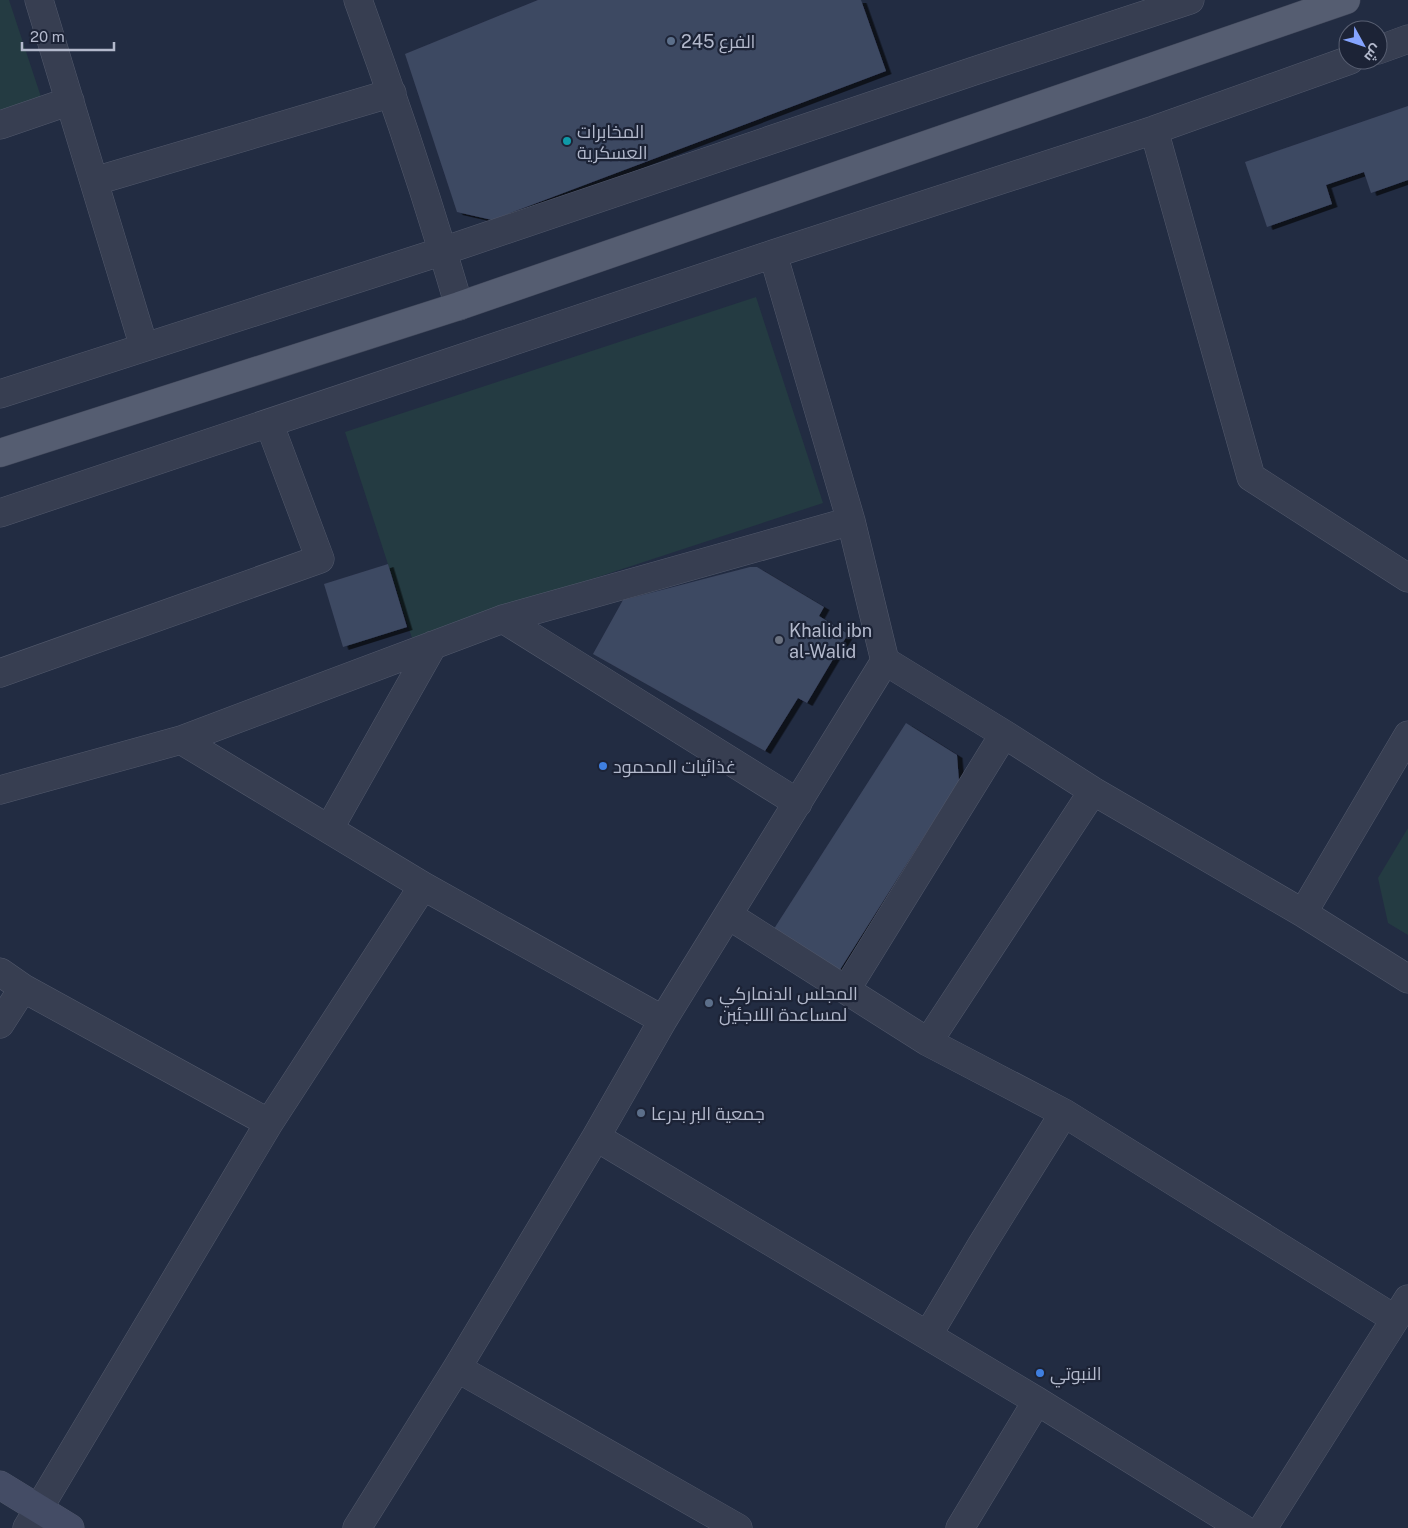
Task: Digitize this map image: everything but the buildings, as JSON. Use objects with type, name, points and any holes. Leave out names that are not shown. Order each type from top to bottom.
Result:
[{"type":"main road","points":[[0,453],[459,306],[1346,0]]},
{"type":"street","points":[[358,0],[392,93],[459,306]]},
{"type":"street","points":[[0,394],[443,251],[964,74],[1190,0]]},
{"type":"street","points":[[45,2],[70,101],[144,347]]},
{"type":"street","points":[[1388,46],[1408,39]]},
{"type":"street","points":[[0,513],[773,254],[1154,130],[1338,64]]},
{"type":"street","points":[[95,181],[392,93]]},
{"type":"street","points":[[0,126],[70,101]]},
{"type":"street","points":[[1154,130],[1251,477],[1408,578]]},
{"type":"street","points":[[358,1528],[596,1137],[663,1020],[885,662],[851,520],[773,254]]},
{"type":"street","points":[[0,673],[320,559],[269,423]]},
{"type":"street","points":[[0,790],[181,740],[503,619],[851,520]]},
{"type":"street","points":[[503,619],[798,803]]},
{"type":"street","points":[[329,829],[433,645]]},
{"type":"street","points":[[885,662],[1004,734],[1093,791],[1303,914],[1408,979]]},
{"type":"street","points":[[846,990],[1004,734]]},
{"type":"street","points":[[1303,914],[1408,735]]},
{"type":"street","points":[[181,740],[423,886],[663,1020]]},
{"type":"street","points":[[928,1042],[1093,791]]},
{"type":"street","points":[[32,1518],[269,1123],[423,886]]},
{"type":"street","points":[[728,915],[928,1042],[1064,1113],[1402,1309],[1263,1528]]},
{"type":"street","points":[[0,972],[23,988],[269,1123]]},
{"type":"street","points":[[0,1024],[23,988]]},
{"type":"street","points":[[928,1335],[1064,1113]]},
{"type":"street","points":[[596,1137],[928,1335],[1242,1528]]},
{"type":"street","points":[[457,1368],[738,1528]]},
{"type":"street","points":[[960,1528],[1037,1401]]},
{"type":"street","points":[[0,1485],[32,1518],[70,1528]]},
{"type":"shaded area","points":[[0,0],[9,0],[44,106],[0,120]]},
{"type":"shaded area","points":[[756,297],[823,503],[412,638],[345,432]]},
{"type":"shaded area","points":[[1408,828],[1408,935],[1388,923],[1378,878]]},
{"type":"place","name":"الفرع 245","points":[[671,41]]},
{"type":"place","name":"المخابرات العسكرية","points":[[567,141]]},
{"type":"place","name":"Khalid ibn al-Walid","points":[[779,640]]},
{"type":"place","name":"غذائيات المحمود","points":[[603,766]]},
{"type":"place","name":"المجلس الدنماركي لمساعدة اللاجئين","points":[[709,1003]]},
{"type":"place","name":"جمعية البر بدرعا","points":[[641,1113]]},
{"type":"place","name":"النبوتي","points":[[1040,1373]]}]
